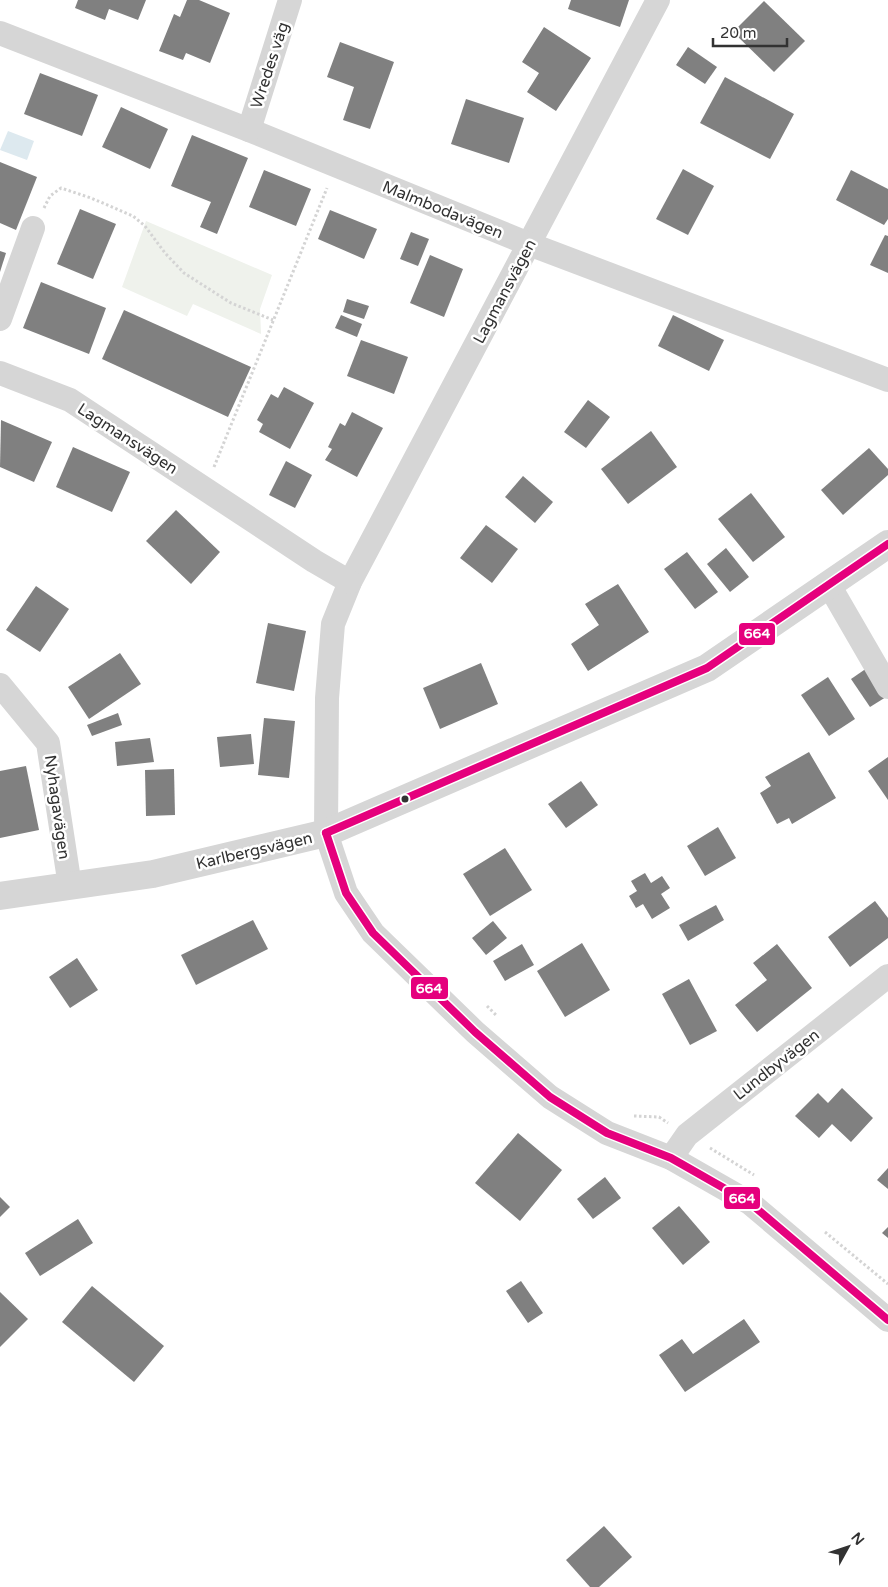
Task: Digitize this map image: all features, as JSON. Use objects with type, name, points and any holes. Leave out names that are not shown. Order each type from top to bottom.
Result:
[{"type":"street","name":"Wredes väg","points":[[249,130],[290,0]]},
{"type":"street","name":"Lagmansvägen","points":[[658,0],[350,582],[333,624],[327,698],[326,833],[346,893],[373,933],[474,1032],[550,1097],[607,1133],[671,1158],[750,1203],[888,1320]]},
{"type":"street","name":"Malmbodavägen","points":[[0,33],[249,130],[529,244],[888,380]]},
{"type":"street","points":[[0,319],[33,228]]},
{"type":"street","name":"Lagmansvägen","points":[[0,373],[70,400],[314,561],[350,582]]},
{"type":"street","name":"Karlbergsvägen","points":[[0,896],[153,874],[326,833],[708,668],[888,544]]},
{"type":"street","points":[[830,585],[888,688]]},
{"type":"street","name":"Nyhagavägen","points":[[0,685],[48,743],[70,886]]},
{"type":"street","name":"Lundbyvägen","points":[[671,1158],[687,1134],[888,976]]},
{"type":"path","points":[[201,486],[212,473],[336,165]]},
{"type":"path","points":[[33,228],[50,196],[60,188],[91,198],[134,216],[145,226],[165,253],[184,273],[231,303],[273,320]]},
{"type":"path","points":[[487,1006],[501,1020]]},
{"type":"path","points":[[632,1116],[658,1117],[758,1178]]},
{"type":"path","points":[[820,1227],[888,1284]]},
{"type":"shaded area","points":[[8,131],[34,141],[27,160],[0,150]]},
{"type":"shaded area","points":[[146,221],[272,275],[260,309],[261,334],[193,304],[187,316],[122,287]]},
{"type":"building","points":[[78,0],[146,0],[138,20],[109,9],[105,20],[75,8]]},
{"type":"building","points":[[187,0],[199,0],[230,13],[210,63],[186,53],[183,60],[159,51],[174,14],[180,17]]},
{"type":"building","points":[[571,0],[629,0],[620,27],[568,9]]},
{"type":"building","points":[[764,1],[805,41],[774,72],[733,32]]},
{"type":"building","points":[[544,27],[591,58],[556,111],[527,92],[539,73],[522,62]]},
{"type":"building","points":[[340,42],[394,62],[370,129],[343,120],[354,87],[327,77]]},
{"type":"building","points":[[688,47],[717,67],[705,84],[676,65]]},
{"type":"building","points":[[40,73],[98,95],[82,136],[24,114]]},
{"type":"building","points":[[725,77],[794,114],[770,159],[700,123]]},
{"type":"building","points":[[466,99],[524,118],[509,163],[451,144]]},
{"type":"building","points":[[121,107],[168,129],[150,169],[102,147]]},
{"type":"building","points":[[192,135],[248,158],[217,234],[200,227],[211,202],[171,186]]},
{"type":"building","points":[[0,162],[37,177],[16,230],[0,223]]},
{"type":"building","points":[[683,169],[714,186],[688,235],[656,219]]},
{"type":"building","points":[[264,170],[311,189],[296,226],[249,207]]},
{"type":"building","points":[[851,170],[888,189],[888,219],[884,225],[836,200]]},
{"type":"building","points":[[80,209],[116,224],[93,279],[57,264]]},
{"type":"building","points":[[330,210],[377,229],[364,259],[318,239]]},
{"type":"building","points":[[411,232],[429,239],[418,266],[400,259]]},
{"type":"building","points":[[885,235],[888,236],[888,273],[870,265]]},
{"type":"building","points":[[0,251],[6,253],[0,272]]},
{"type":"building","points":[[430,255],[463,269],[444,317],[410,303]]},
{"type":"building","points":[[41,282],[106,308],[89,354],[23,328]]},
{"type":"building","points":[[347,299],[369,306],[364,319],[343,312]]},
{"type":"building","points":[[124,310],[251,367],[228,417],[102,359]]},
{"type":"building","points":[[341,315],[362,324],[357,337],[335,328]]},
{"type":"building","points":[[673,315],[724,340],[709,371],[658,346]]},
{"type":"building","points":[[361,340],[408,357],[394,394],[347,376]]},
{"type":"building","points":[[284,387],[314,403],[290,449],[259,432],[263,424],[257,420],[271,394],[278,398]]},
{"type":"building","points":[[588,400],[610,417],[586,448],[564,432]]},
{"type":"building","points":[[352,412],[383,428],[357,477],[325,460],[332,449],[328,447],[340,423],[345,426]]},
{"type":"building","points":[[1,420],[52,442],[34,482],[0,467]]},
{"type":"building","points":[[651,431],[677,467],[628,504],[601,469]]},
{"type":"building","points":[[73,447],[130,472],[112,512],[56,487]]},
{"type":"building","points":[[869,448],[888,469],[888,475],[843,515],[821,490]]},
{"type":"building","points":[[286,461],[312,475],[295,508],[269,495]]},
{"type":"building","points":[[523,476],[553,502],[535,523],[505,497]]},
{"type":"building","points":[[751,493],[785,537],[753,562],[718,519]]},
{"type":"building","points":[[176,510],[220,552],[191,584],[146,541]]},
{"type":"building","points":[[486,525],[518,549],[492,583],[460,558]]},
{"type":"building","points":[[726,548],[749,577],[730,592],[707,564]]},
{"type":"building","points":[[687,552],[718,592],[695,609],[664,569]]},
{"type":"building","points":[[618,584],[649,632],[588,671],[571,644],[599,625],[585,604]]},
{"type":"building","points":[[36,586],[69,609],[40,652],[6,630]]},
{"type":"building","points":[[268,623],[306,631],[294,691],[256,683]]},
{"type":"building","points":[[120,653],[141,684],[89,719],[68,687]]},
{"type":"building","points":[[481,663],[498,704],[440,729],[423,688]]},
{"type":"building","points":[[867,668],[886,697],[870,707],[851,679]]},
{"type":"building","points":[[828,677],[855,719],[829,736],[801,695]]},
{"type":"building","points":[[118,713],[122,725],[92,736],[87,725]]},
{"type":"building","points":[[264,718],[295,721],[289,778],[258,775]]},
{"type":"building","points":[[251,734],[254,764],[220,767],[217,737]]},
{"type":"building","points":[[150,738],[154,762],[117,766],[115,742]]},
{"type":"building","points":[[809,752],[836,798],[792,824],[789,818],[777,824],[760,793],[771,786],[765,777]]},
{"type":"building","points":[[888,757],[888,800],[868,771]]},
{"type":"building","points":[[26,766],[39,830],[0,838],[0,771]]},
{"type":"building","points":[[174,769],[175,815],[146,816],[145,770]]},
{"type":"building","points":[[581,781],[598,805],[566,828],[548,804]]},
{"type":"building","points":[[718,827],[736,858],[705,876],[687,846]]},
{"type":"building","points":[[505,848],[532,890],[490,916],[463,874]]},
{"type":"building","points":[[645,873],[651,883],[662,876],[670,888],[661,894],[670,908],[652,919],[643,904],[636,908],[629,896],[637,891],[631,881]]},
{"type":"building","points":[[875,901],[888,918],[888,938],[850,967],[828,937]]},
{"type":"building","points":[[716,905],[724,920],[688,941],[679,925]]},
{"type":"building","points":[[253,920],[268,949],[196,985],[181,955]]},
{"type":"building","points":[[493,921],[507,938],[486,955],[472,938]]},
{"type":"building","points":[[582,943],[610,990],[565,1017],[537,971]]},
{"type":"building","points":[[522,944],[534,965],[505,981],[493,961]]},
{"type":"building","points":[[777,944],[812,988],[757,1032],[735,1005],[767,980],[753,963]]},
{"type":"building","points":[[77,958],[98,990],[70,1008],[49,977]]},
{"type":"building","points":[[689,979],[717,1031],[690,1045],[662,994]]},
{"type":"building","points":[[842,1088],[873,1118],[851,1142],[832,1124],[819,1138],[795,1116],[818,1093],[828,1103]]},
{"type":"building","points":[[518,1133],[562,1170],[520,1221],[475,1183]]},
{"type":"building","points":[[888,1168],[888,1189],[877,1180]]},
{"type":"building","points":[[605,1177],[621,1198],[593,1219],[577,1199]]},
{"type":"building","points":[[0,1197],[10,1207],[0,1217]]},
{"type":"building","points":[[679,1206],[710,1242],[683,1265],[652,1228]]},
{"type":"building","points":[[78,1219],[93,1243],[40,1276],[25,1253]]},
{"type":"building","points":[[888,1227],[888,1238],[882,1233]]},
{"type":"building","points":[[521,1281],[543,1313],[528,1323],[506,1291]]},
{"type":"building","points":[[92,1286],[164,1346],[134,1382],[62,1322]]},
{"type":"building","points":[[0,1292],[28,1319],[0,1347]]},
{"type":"building","points":[[744,1319],[760,1342],[685,1392],[659,1355],[682,1339],[693,1354]]},
{"type":"building","points":[[604,1526],[632,1557],[599,1587],[590,1587],[566,1560]]},
{"type":"transit line","name":"664","points":[[326,833],[707,668],[888,544]]},
{"type":"transit line","name":"664","points":[[326,833],[346,893],[373,933],[475,1032],[550,1097],[607,1133],[671,1158],[750,1203],[888,1320]]}]
